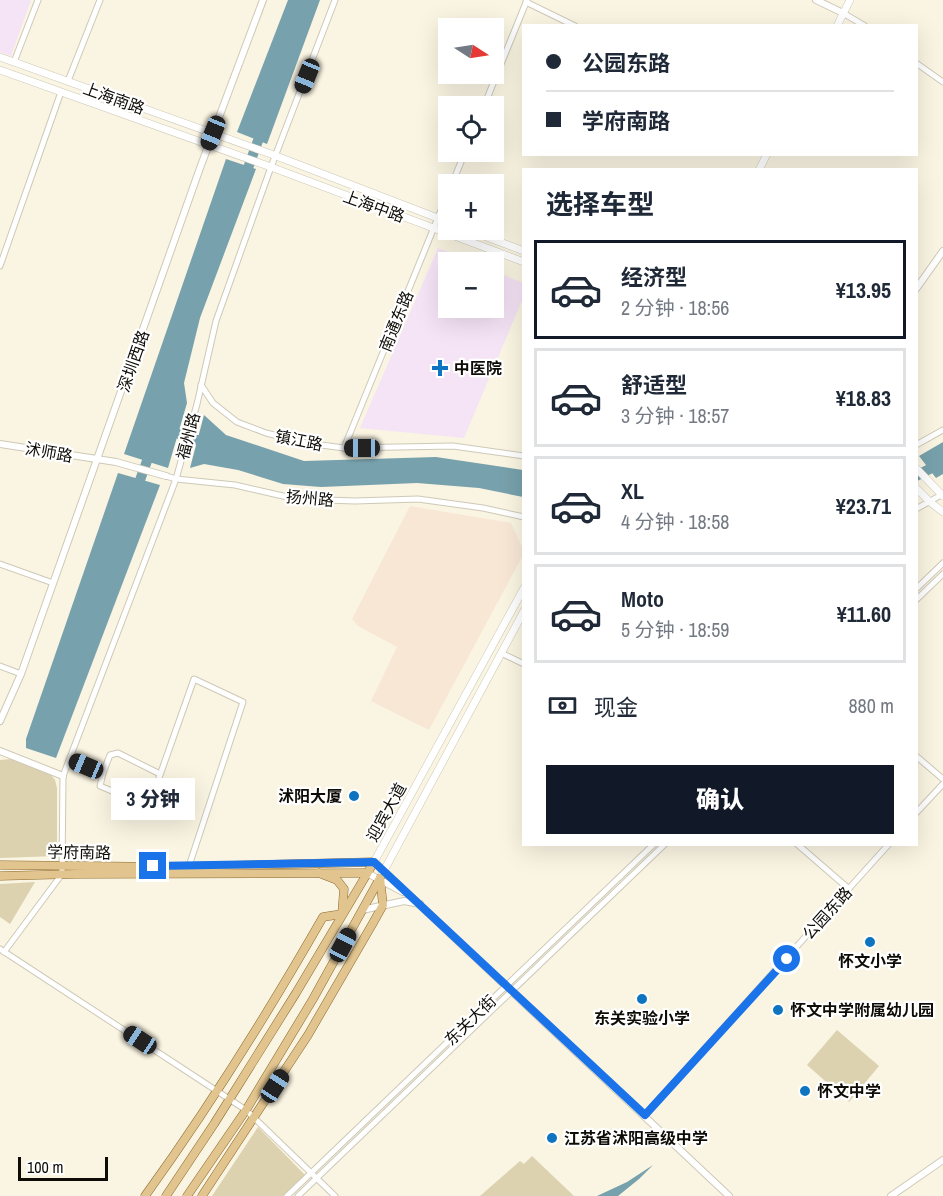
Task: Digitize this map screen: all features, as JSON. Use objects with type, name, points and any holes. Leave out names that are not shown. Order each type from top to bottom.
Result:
[{"type":"main road","points":[[838,24],[850,0]]},
{"type":"main road","name":"上海南路","points":[[0,57],[229,139]]},
{"type":"main road","name":"上海南路","points":[[0,70],[224,150]]},
{"type":"main road","name":"上海中路","points":[[229,139],[438,218]]},
{"type":"main road","name":"上海中路","points":[[224,150],[522,261]]},
{"type":"main road","points":[[495,240],[522,250]]},
{"type":"main road","points":[[918,470],[941,494]]},
{"type":"main road","points":[[918,490],[943,512]]},
{"type":"main road","name":"迎宾大道","points":[[166,1196],[296,993],[374,862],[522,592]]},
{"type":"main road","name":"迎宾大道","points":[[187,1196],[246,1110],[313,999],[522,616]]},
{"type":"main road","name":"学府南路","points":[[0,876],[62,870],[374,862]]},
{"type":"main road","name":"学府南路","points":[[0,865],[62,870],[367,873]]},
{"type":"main road","points":[[146,1196],[218,1091],[274,1002],[323,917],[342,914],[344,889],[337,880],[320,873]]},
{"type":"main road","points":[[202,1196],[308,1035],[383,905],[382,875]]},
{"type":"street","points":[[14,62],[38,0]]},
{"type":"street","points":[[68,81],[100,0]]},
{"type":"street","name":"深圳西路","points":[[0,721],[21,674],[213,133],[264,0]]},
{"type":"street","name":"福州路","points":[[62,870],[63,776],[176,479],[197,405],[216,321],[273,155],[335,0]]},
{"type":"street","points":[[816,0],[862,24]]},
{"type":"street","points":[[488,96],[526,1],[571,24]]},
{"type":"street","points":[[918,64],[943,82]]},
{"type":"street","points":[[0,266],[61,92]]},
{"type":"street","name":"南通东路","points":[[344,448],[438,218]]},
{"type":"street","points":[[918,286],[943,251]]},
{"type":"street","name":"镇江路","points":[[201,385],[213,403],[237,422],[266,433],[306,443],[344,448],[453,446],[522,456]]},
{"type":"street","points":[[918,444],[943,430]]},
{"type":"street","name":"沭师路","points":[[0,444],[98,461]]},
{"type":"street","name":"扬州路","points":[[98,461],[117,462],[176,479],[235,485],[296,499],[356,501],[418,499],[483,508],[522,517]]},
{"type":"street","points":[[918,507],[927,499],[941,494]]},
{"type":"street","points":[[918,587],[943,563]]},
{"type":"street","points":[[0,564],[53,583]]},
{"type":"street","points":[[918,598],[943,574]]},
{"type":"street","points":[[501,653],[522,663]]},
{"type":"street","points":[[0,666],[21,674]]},
{"type":"street","points":[[160,774],[117,753],[110,755],[100,786],[119,794],[154,792],[194,679],[243,702],[189,866]]},
{"type":"street","points":[[0,750],[63,776]]},
{"type":"street","points":[[918,758],[943,782],[918,811]]},
{"type":"street","points":[[70,759],[103,773]]},
{"type":"street","name":"东关大街","points":[[287,1196],[652,846]]},
{"type":"street","name":"东关大街","points":[[298,1196],[663,846]]},
{"type":"street","points":[[799,846],[849,889]]},
{"type":"street","name":"公园东路","points":[[645,1115],[887,846]]},
{"type":"street","points":[[374,862],[382,875],[421,904],[729,1196]]},
{"type":"street","points":[[62,870],[2,951],[230,1098],[255,1118],[335,1196]]},
{"type":"street","points":[[367,873],[382,875]]},
{"type":"street","points":[[362,910],[404,900],[421,904]]},
{"type":"street","points":[[891,1196],[943,1160]]},
{"type":"shaded area","points":[[0,0],[31,0],[11,56],[0,52]]},
{"type":"shaded area","name":"中医院","points":[[438,248],[448,252],[438,252],[438,318],[504,318],[504,275],[522,283],[522,300],[464,438],[360,428]]},
{"type":"shaded area","points":[[410,506],[511,523],[522,547],[522,557],[429,730],[371,701],[397,647],[358,626],[352,619]]},
{"type":"shaded area","points":[[11,759],[48,771],[55,780],[57,856],[0,858],[0,760]]},
{"type":"shaded area","points":[[35,882],[10,924],[0,917],[0,884]]},
{"type":"shaded area","points":[[837,1030],[879,1066],[849,1102],[807,1065]]},
{"type":"shaded area","points":[[258,1127],[305,1175],[283,1196],[212,1196]]},
{"type":"shaded area","points":[[532,1156],[574,1196],[480,1196],[520,1161],[524,1164]]},
{"type":"water","points":[[288,0],[320,0],[267,144],[237,132]]},
{"type":"water","points":[[226,159],[256,169],[200,318],[184,383],[187,403],[168,468],[124,454]]},
{"type":"water","points":[[204,415],[226,435],[304,461],[436,457],[522,470],[522,497],[479,488],[417,483],[321,487],[283,484],[238,470],[204,464],[190,468]]},
{"type":"water","points":[[943,442],[943,474],[936,478],[919,456]]},
{"type":"water","points":[[118,473],[160,485],[56,758],[26,748],[26,739]]},
{"type":"water","points":[[653,1165],[618,1196],[597,1196],[627,1182]]},
{"type":"waterway","points":[[244,179],[263,127]]},
{"type":"waterway","points":[[167,430],[209,444]]},
{"type":"waterway","points":[[136,491],[151,450]]},
{"type":"waterway","points":[[918,475],[943,462]]},
{"type":"place","name":"中医院","points":[[440,368]]},
{"type":"place","name":"沭阳大厦","points":[[354,796]]},
{"type":"place","name":"怀文小学","points":[[870,942]]},
{"type":"place","name":"东关实验小学","points":[[642,999]]},
{"type":"place","name":"怀文中学附属幼儿园","points":[[778,1010]]},
{"type":"place","name":"怀文中学","points":[[805,1091]]},
{"type":"place","name":"江苏省沭阳高级中学","points":[[552,1138]]},
{"type":"route","points":[[153,866],[374,862],[645,1115],[787,959]]}]
